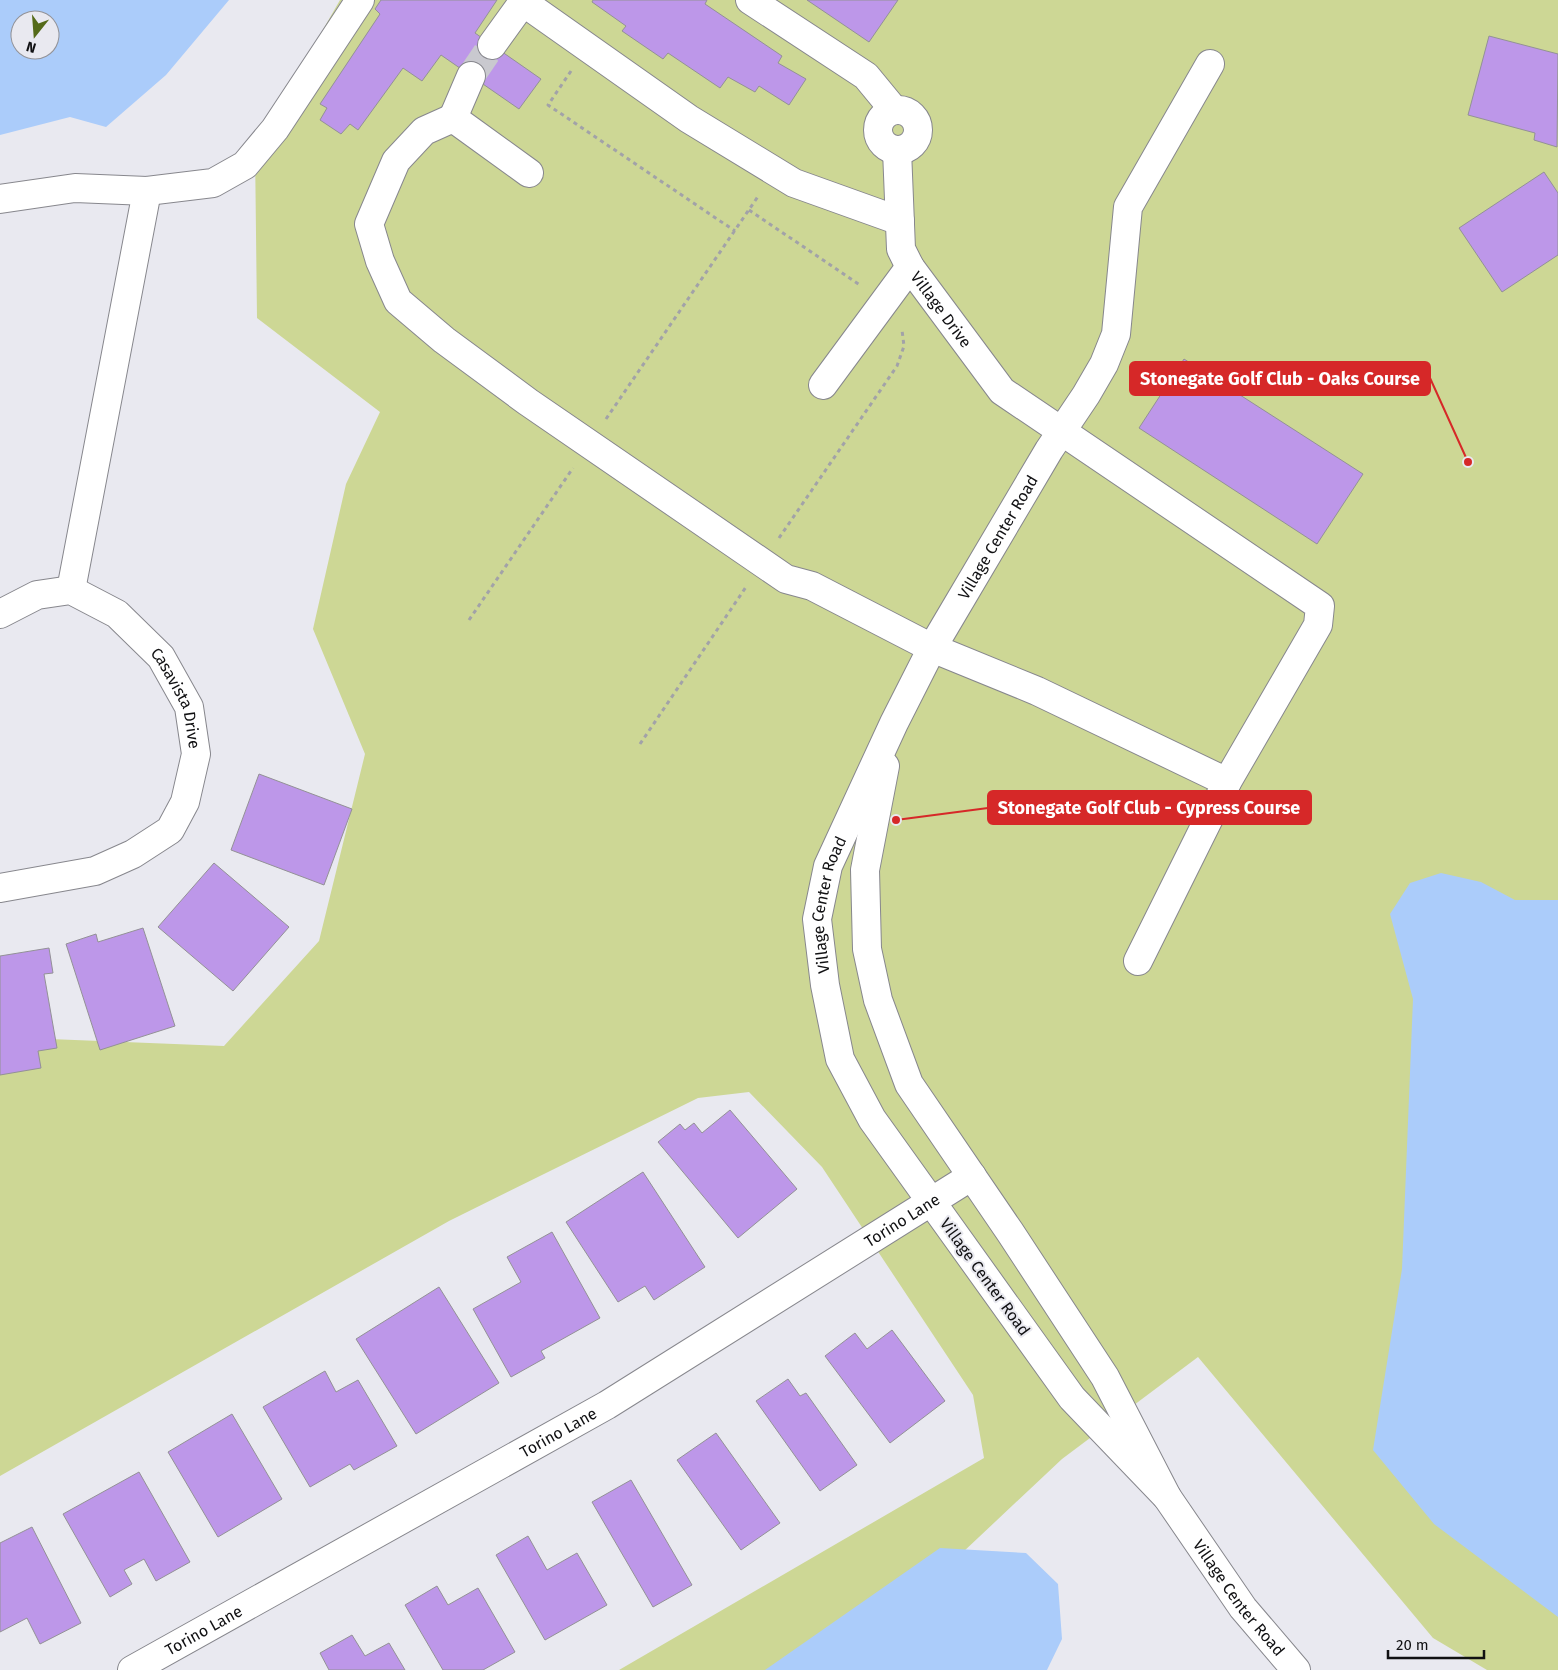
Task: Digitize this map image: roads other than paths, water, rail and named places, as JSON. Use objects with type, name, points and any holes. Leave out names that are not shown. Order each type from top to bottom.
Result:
[{"type":"street","points":[[0,199],[75,188],[147,191],[213,183],[245,165],[275,129],[360,0]]},
{"type":"street","name":"Village Drive","points":[[750,0],[866,76],[894,110],[906,111],[912,115],[918,127],[918,134],[910,146],[897,150],[902,249],[910,267],[1002,391],[1320,606],[1318,625],[1227,782]]},
{"type":"street","points":[[492,45],[523,2],[689,119],[775,172],[794,183],[900,221]]},
{"type":"street","name":"Village Center Road","points":[[1166,1497],[1072,1398],[872,1119],[840,1059],[825,985],[817,919],[828,866],[894,723],[932,648],[1061,432],[1100,372],[1116,334],[1120,264],[1128,207],[1210,64]]},
{"type":"street","points":[[471,76],[453,118],[424,130],[396,161],[369,224],[380,261],[398,301],[444,340],[528,402],[786,579],[812,586],[932,648],[1037,690],[1227,782],[1138,961]]},
{"type":"street","points":[[453,118],[529,173]]},
{"type":"street","points":[[0,614],[37,595],[71,590],[147,191]]},
{"type":"street","points":[[823,385],[910,267]]},
{"type":"street","name":"Casavista Drive","points":[[0,888],[95,871],[133,854],[170,830],[185,802],[190,783],[196,754],[189,707],[161,657],[117,614],[71,590]]},
{"type":"street","name":"Village Center Road","points":[[894,723],[865,870],[867,949],[878,1000],[909,1084],[1105,1377],[1166,1497],[1243,1608],[1296,1670]]},
{"type":"street","name":"Torino Lane","points":[[132,1670],[606,1405],[972,1176]]},
{"type":"water","points":[[0,0],[229,0],[166,75],[106,127],[70,117],[0,135]]},
{"type":"water","points":[[1441,873],[1481,882],[1515,900],[1558,900],[1558,1617],[1434,1524],[1373,1450],[1402,1269],[1413,999],[1390,914],[1410,883]]},
{"type":"water","points":[[940,1548],[1026,1553],[1058,1584],[1062,1639],[1047,1670],[765,1670]]},
{"type":"tunnel","points":[[471,76],[492,45]]},
{"type":"place","name":"Stonegate Golf Club - Oaks Course","points":[[1468,462]]},
{"type":"place","name":"Stonegate Golf Club - Cypress Course","points":[[896,820]]}]
